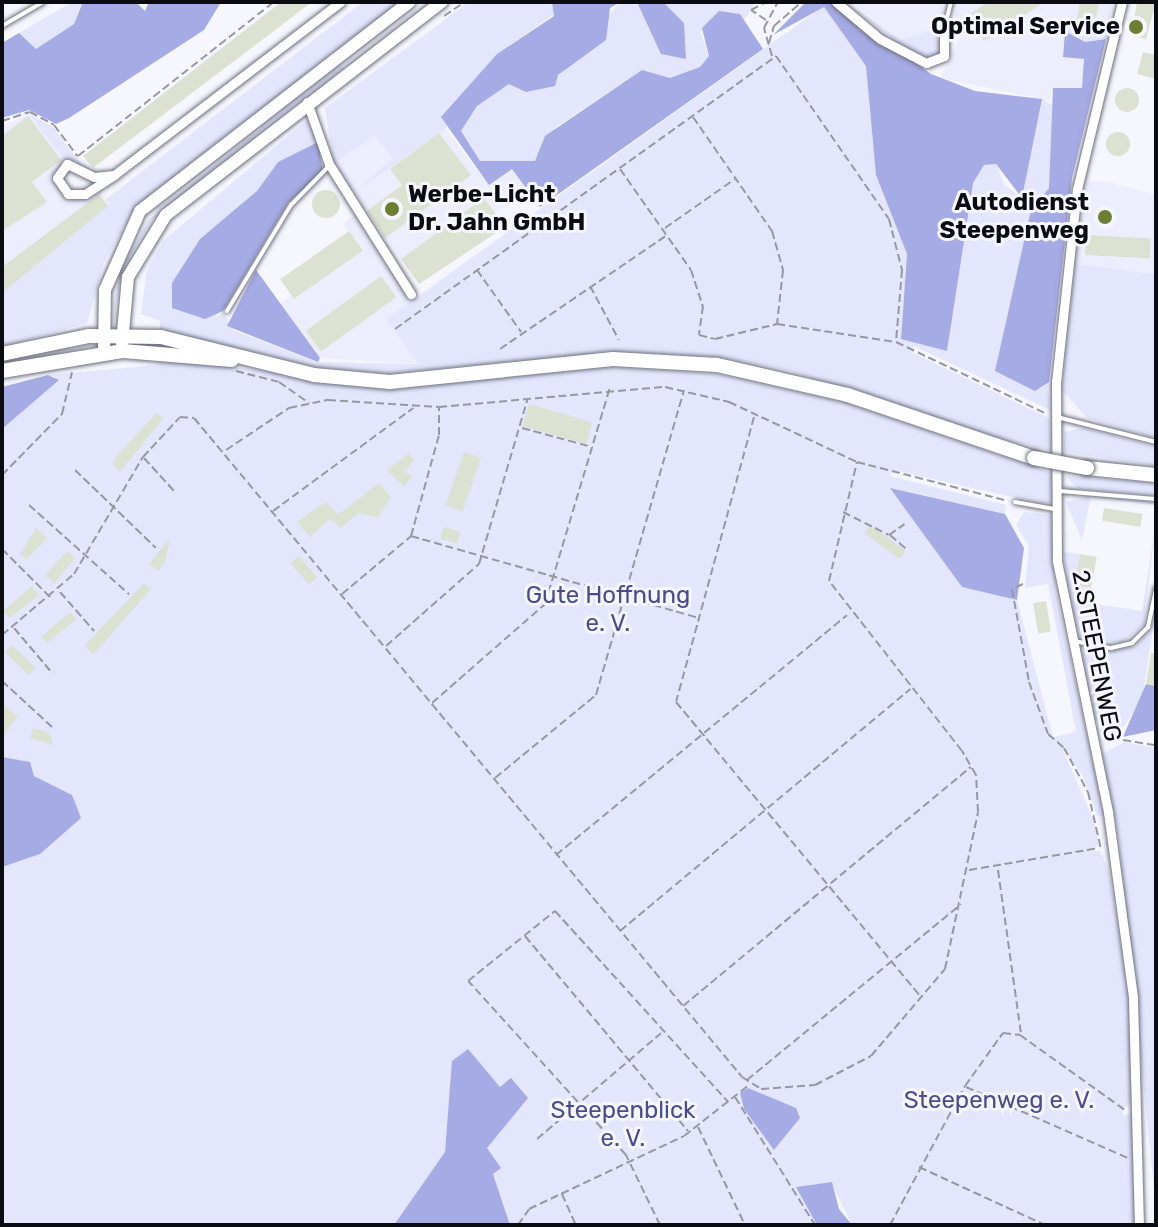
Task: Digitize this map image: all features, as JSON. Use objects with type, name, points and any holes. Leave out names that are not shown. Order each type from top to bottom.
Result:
[{"type":"main road","points":[[104,352],[112,266],[140,211],[409,2]]},
{"type":"main road","points":[[123,351],[128,277],[153,228],[307,102],[442,2]]},
{"type":"main road","points":[[2,354],[122,334],[195,341],[260,363]]},
{"type":"main road","points":[[2,371],[123,351],[260,363],[390,382],[613,359],[717,365],[848,395],[1034,458],[1087,468],[1156,475]]},
{"type":"street","points":[[114,175],[94,177],[67,164],[57,178],[68,194],[79,195],[114,175],[340,2]]},
{"type":"street","points":[[836,2],[880,39],[926,63],[947,51],[944,31]]},
{"type":"street","name":"2.STEEPENWEG","points":[[1122,2],[1078,179],[1057,417],[1060,491],[1058,575],[1114,854],[1137,1052],[1139,1225]]},
{"type":"street","points":[[307,102],[329,164],[412,296]]},
{"type":"lane","points":[[2,26],[43,2]]},
{"type":"lane","points":[[944,31],[951,2]]},
{"type":"lane","points":[[227,311],[291,205],[320,182],[329,164]]},
{"type":"lane","points":[[1057,417],[1156,442]]},
{"type":"lane","points":[[1060,491],[1156,499]]},
{"type":"lane","points":[[1015,502],[1060,509]]},
{"type":"lane","points":[[1071,642],[1111,648],[1132,643],[1148,627],[1156,588]]},
{"type":"path","points":[[78,156],[274,2]]},
{"type":"path","points":[[766,2],[751,10],[766,20]]},
{"type":"path","points":[[772,57],[766,20],[778,2]]},
{"type":"path","points":[[769,44],[774,26],[802,2]]},
{"type":"path","points":[[395,329],[772,57]]},
{"type":"path","points":[[772,57],[787,63],[889,219],[902,270],[896,342]]},
{"type":"path","points":[[2,121],[30,112],[54,125],[94,177]]},
{"type":"path","points":[[692,116],[777,242],[784,285],[777,324]]},
{"type":"path","points":[[619,168],[668,235],[699,288],[699,335],[715,339],[777,324],[896,342],[1057,417]]},
{"type":"path","points":[[664,229],[736,179]]},
{"type":"path","points":[[500,349],[589,285],[668,235]]},
{"type":"path","points":[[477,270],[521,333]]},
{"type":"path","points":[[589,285],[619,340]]},
{"type":"path","points":[[412,296],[422,309]]},
{"type":"path","points":[[2,475],[62,414],[72,378]]},
{"type":"path","points":[[432,703],[534,618],[554,576],[611,387]]},
{"type":"path","points":[[294,395],[309,403],[439,407],[611,387],[684,390],[754,416],[857,462],[1015,502]]},
{"type":"path","points":[[494,779],[593,700],[684,390]]},
{"type":"path","points":[[385,648],[482,557],[528,397]]},
{"type":"path","points":[[225,450],[309,403]]},
{"type":"path","points":[[272,512],[415,406]]},
{"type":"path","points":[[341,595],[411,536],[439,435],[439,407]]},
{"type":"path","points":[[2,635],[59,591],[89,555],[113,506],[143,457],[183,415],[225,450],[272,512],[750,1085]]},
{"type":"path","points":[[754,416],[676,698],[702,735],[922,997]]},
{"type":"path","points":[[521,428],[592,447]]},
{"type":"path","points":[[143,457],[174,491]]},
{"type":"path","points":[[518,1225],[529,1209],[689,1133],[750,1085],[803,1087],[848,1071],[922,997],[951,958],[978,812],[972,766],[848,614],[827,568],[857,462]]},
{"type":"path","points":[[75,470],[156,548]]},
{"type":"path","points":[[29,505],[89,555],[129,594]]},
{"type":"path","points":[[842,512],[889,535],[906,549]]},
{"type":"path","points":[[889,535],[905,524]]},
{"type":"path","points":[[411,536],[698,618]]},
{"type":"path","points":[[2,549],[51,598]]},
{"type":"path","points":[[1023,584],[1012,589],[1029,682],[1048,734],[1064,748],[1096,818],[1101,849]]},
{"type":"path","points":[[59,591],[94,631]]},
{"type":"path","points":[[556,855],[848,614]]},
{"type":"path","points":[[14,627],[53,674]]},
{"type":"path","points":[[2,681],[52,727]]},
{"type":"path","points":[[619,931],[911,689]]},
{"type":"path","points":[[1123,740],[1156,745]]},
{"type":"path","points":[[682,1007],[972,766]]},
{"type":"path","points":[[968,870],[998,870],[1101,849],[1114,854]]},
{"type":"path","points":[[998,870],[1020,1035]]},
{"type":"path","points":[[746,1081],[962,904]]},
{"type":"path","points":[[660,1225],[630,1162],[577,1108],[467,985],[551,911],[560,913],[661,1031],[728,1102]]},
{"type":"path","points":[[525,935],[689,1133]]},
{"type":"path","points":[[537,1139],[630,1064],[661,1031]]},
{"type":"path","points":[[890,1225],[918,1166],[998,1036],[1020,1035],[1123,1112]]},
{"type":"path","points":[[965,1086],[1133,1158]]},
{"type":"path","points":[[735,1096],[815,1225]]},
{"type":"path","points":[[698,1126],[745,1225]]},
{"type":"path","points":[[918,1166],[1045,1225]]},
{"type":"path","points":[[562,1194],[576,1225]]},
{"type":"shaded area","points":[[83,2],[136,2],[145,11],[149,2],[221,2],[204,30],[69,118],[56,124],[29,110],[2,118],[2,43],[19,33],[36,49],[74,24]]},
{"type":"shaded area","points":[[552,2],[620,2],[610,8],[606,40],[558,75],[555,86],[526,92],[509,84],[477,106],[461,131],[480,161],[535,161],[545,136],[642,70],[670,78],[700,67],[709,56],[702,28],[719,11],[740,14],[763,49],[540,207],[512,169],[489,185],[441,117],[497,54],[554,16]]},
{"type":"shaded area","points":[[637,2],[663,2],[684,23],[686,59],[661,54]]},
{"type":"shaded area","points":[[806,2],[829,2],[931,74],[975,91],[1042,99],[1022,198],[996,164],[984,165],[973,183],[947,351],[901,339],[907,254],[876,175],[866,66],[824,7],[773,35]]},
{"type":"shaded area","points":[[850,2],[943,2],[943,20],[936,31],[901,40]]},
{"type":"shaded area","points":[[959,2],[1112,2],[1104,32],[1065,24],[1063,56],[1084,59],[1082,88],[1053,88],[1050,101],[941,78],[962,30],[954,15]]},
{"type":"shaded area","points":[[1065,31],[1085,42],[1106,39],[1072,178],[1049,382],[1035,391],[995,371],[1031,210],[1049,188],[1053,88],[1082,88],[1084,59],[1063,57]]},
{"type":"shaded area","points":[[325,108],[443,126],[489,185],[512,168],[528,191],[410,271],[334,163]]},
{"type":"shaded area","points":[[29,114],[64,160],[53,180],[66,197],[97,188],[110,204],[2,293],[2,126]]},
{"type":"shaded area","points":[[318,142],[323,172],[288,203],[223,311],[205,319],[172,308],[172,283],[200,239],[257,191],[278,162]]},
{"type":"shaded area","points":[[1105,181],[1156,195],[1156,274],[1075,264],[1085,182]]},
{"type":"shaded area","points":[[354,215],[411,301],[387,319],[420,364],[320,358],[280,304],[292,295],[282,281],[348,232],[343,223]]},
{"type":"shaded area","points":[[256,270],[320,358],[318,362],[227,326]]},
{"type":"shaded area","points":[[48,375],[59,380],[2,429],[2,387]]},
{"type":"shaded area","points":[[890,488],[1005,514],[1024,548],[1017,600],[962,587]]},
{"type":"shaded area","points":[[1146,684],[1156,686],[1156,730],[1123,737]]},
{"type":"shaded area","points":[[2,757],[30,762],[34,776],[72,795],[81,818],[40,854],[2,867]]},
{"type":"shaded area","points":[[468,1049],[500,1087],[511,1078],[528,1098],[487,1148],[501,1168],[493,1174],[510,1225],[394,1225],[445,1152],[452,1061]]},
{"type":"shaded area","points":[[748,1088],[796,1108],[800,1118],[774,1150],[744,1109],[740,1093]]},
{"type":"shaded area","points":[[832,1182],[839,1209],[852,1225],[817,1225],[796,1187]]},
{"type":"green space","points":[[72,2],[83,2],[74,24],[36,49],[19,33]]},
{"type":"green space","points":[[363,2],[399,2],[136,207],[104,262],[87,323],[2,347],[2,293],[110,204],[106,199]]},
{"type":"green space","points":[[469,2],[552,2],[557,12],[497,54],[446,128],[354,193],[393,158],[375,135],[334,163],[325,108]]},
{"type":"green space","points":[[620,2],[642,6],[651,32],[684,23],[663,2],[756,2],[745,19],[734,12],[700,32],[709,56],[700,67],[671,78],[642,70],[556,127],[535,161],[480,161],[461,131],[477,106],[508,84],[555,80]]},
{"type":"green space","points":[[846,2],[901,40],[937,28],[940,53],[926,58],[899,44]]},
{"type":"green space","points":[[1112,2],[1106,39],[1085,42],[1065,31],[1065,24],[1104,32]]},
{"type":"green space","points":[[824,6],[866,66],[876,175],[907,254],[901,338],[947,351],[972,183],[984,165],[996,164],[1004,184],[1022,198],[1042,99],[1053,106],[1049,188],[1031,210],[1050,410],[914,346],[911,352],[1049,418],[1055,451],[974,433],[791,371],[717,357],[612,352],[387,374],[315,367],[160,330],[160,321],[141,314],[147,270],[164,240],[307,120],[318,142],[278,162],[257,191],[200,239],[217,317],[223,311],[233,330],[317,362],[419,364],[386,319]]},
{"type":"green space","points":[[340,62],[344,68],[151,221],[124,267],[112,319],[121,266],[149,219]]},
{"type":"green space","points":[[29,114],[53,127],[84,167],[64,160]]},
{"type":"green space","points":[[1075,264],[1156,274],[1156,438],[1087,418],[1062,390]]},
{"type":"green space","points":[[158,356],[389,389],[612,367],[716,374],[846,403],[1055,474],[1054,501],[1044,504],[893,470],[890,476],[1006,505],[1005,514],[892,488],[962,587],[1017,600],[1053,737],[1076,732],[1048,584],[1025,588],[1029,546],[1016,525],[1024,512],[1053,515],[1055,589],[1104,815],[1097,817],[1083,776],[1062,748],[1093,819],[1099,845],[1088,851],[1100,851],[1109,871],[1129,998],[1133,1103],[1123,1108],[1123,1116],[1133,1113],[1136,1225],[852,1225],[831,1182],[797,1187],[817,1225],[510,1225],[493,1174],[500,1167],[487,1148],[528,1098],[500,1087],[468,1050],[453,1061],[445,1152],[394,1225],[2,1225],[2,867],[40,854],[72,795],[34,776],[29,763],[2,757],[2,429],[57,377],[48,375],[157,365]],"holes":[[[748,1088],[800,1118],[775,1149],[741,1104]]]},
{"type":"green space","points":[[1084,428],[1156,447],[1156,466],[1064,452],[1064,432]]},
{"type":"green space","points":[[1066,476],[1156,483],[1156,495],[1078,489]]},
{"type":"green space","points":[[1092,495],[1156,501],[1156,505],[1091,496],[1082,540],[1066,502]]},
{"type":"green space","points":[[1156,521],[1144,624],[1122,643],[1082,638],[1075,632],[1063,552],[1080,554],[1075,586],[1092,589],[1089,603],[1142,611]]},
{"type":"green space","points":[[1156,610],[1142,700],[1117,736],[1094,719],[1077,649],[1135,647],[1151,629]]},
{"type":"green space","points":[[1124,742],[1156,748],[1156,1209],[1118,830],[1101,755]]},
{"type":"building","points":[[281,2],[312,2],[93,168],[83,156]]},
{"type":"building","points":[[989,2],[1045,2],[984,41],[968,15]]},
{"type":"building","points":[[1080,2],[1099,2],[1094,27],[1076,24]]},
{"type":"building","points":[[1137,2],[1156,2],[1146,39],[1131,36]]},
{"type":"building","points":[[1143,52],[1156,55],[1156,79],[1137,74]]},
{"type":"building","points":[[1127,88],[1135,92],[1139,100],[1135,108],[1127,112],[1119,108],[1115,100],[1119,92]]},
{"type":"building","points":[[28,116],[61,160],[32,182],[47,202],[2,231],[2,136]]},
{"type":"building","points":[[1118,132],[1126,136],[1130,144],[1126,152],[1118,156],[1110,152],[1106,144],[1110,136]]},
{"type":"building","points":[[439,133],[471,175],[385,238],[367,211],[402,185],[390,169]]},
{"type":"building","points":[[326,190],[336,194],[340,204],[336,214],[326,218],[316,214],[312,204],[316,194]]},
{"type":"building","points":[[99,194],[108,206],[2,293],[2,267]]},
{"type":"building","points":[[484,198],[505,227],[419,284],[401,259]]},
{"type":"building","points":[[349,231],[363,251],[294,299],[280,279]]},
{"type":"building","points":[[1086,235],[1151,238],[1150,258],[1085,255]]},
{"type":"building","points":[[381,276],[396,297],[321,352],[306,331]]},
{"type":"building","points":[[529,404],[592,422],[586,444],[523,426]]},
{"type":"building","points":[[157,413],[163,419],[120,472],[113,465],[116,456]]},
{"type":"building","points":[[464,452],[481,458],[462,512],[445,506]]},
{"type":"building","points":[[409,453],[414,460],[405,472],[412,476],[404,487],[387,470]]},
{"type":"building","points":[[379,483],[391,497],[378,518],[358,513],[341,528],[330,519],[310,537],[297,522],[325,502],[339,514]]},
{"type":"building","points":[[1104,508],[1143,514],[1140,527],[1102,521]]},
{"type":"building","points":[[870,525],[906,551],[900,559],[864,533]]},
{"type":"building","points":[[444,527],[460,532],[457,543],[440,538]]},
{"type":"building","points":[[36,528],[47,538],[27,559],[20,554]]},
{"type":"building","points":[[170,538],[165,562],[158,571],[149,564]]},
{"type":"building","points":[[67,551],[75,558],[54,584],[45,575]]},
{"type":"building","points":[[1080,554],[1097,557],[1091,588],[1074,586]]},
{"type":"building","points":[[299,556],[317,577],[309,584],[291,563]]},
{"type":"building","points":[[144,583],[151,589],[93,655],[85,645]]},
{"type":"building","points":[[32,586],[39,595],[10,618],[3,611]]},
{"type":"building","points":[[1046,601],[1051,632],[1038,634],[1033,603]]},
{"type":"building","points":[[70,612],[77,619],[47,643],[41,637]]},
{"type":"building","points":[[12,645],[36,668],[29,675],[5,652]]},
{"type":"building","points":[[1151,653],[1156,653],[1156,686],[1146,684]]},
{"type":"building","points":[[2,704],[18,716],[2,738]]},
{"type":"building","points":[[33,728],[50,733],[53,745],[30,738]]},
{"type":"place","name":"Optimal Service","points":[[1136,27]]},
{"type":"place","name":"Werbe-Licht Dr. Jahn GmbH","points":[[392,209]]},
{"type":"place","name":"Autodienst Steepenweg","points":[[1105,217]]},
{"type":"park label","name":"Gute Hoffnung e. V.","points":[[608,610]]},
{"type":"park label","name":"Steepenweg e. V.","points":[[999,1101]]},
{"type":"park label","name":"Steepenblick e. V.","points":[[623,1125]]}]
